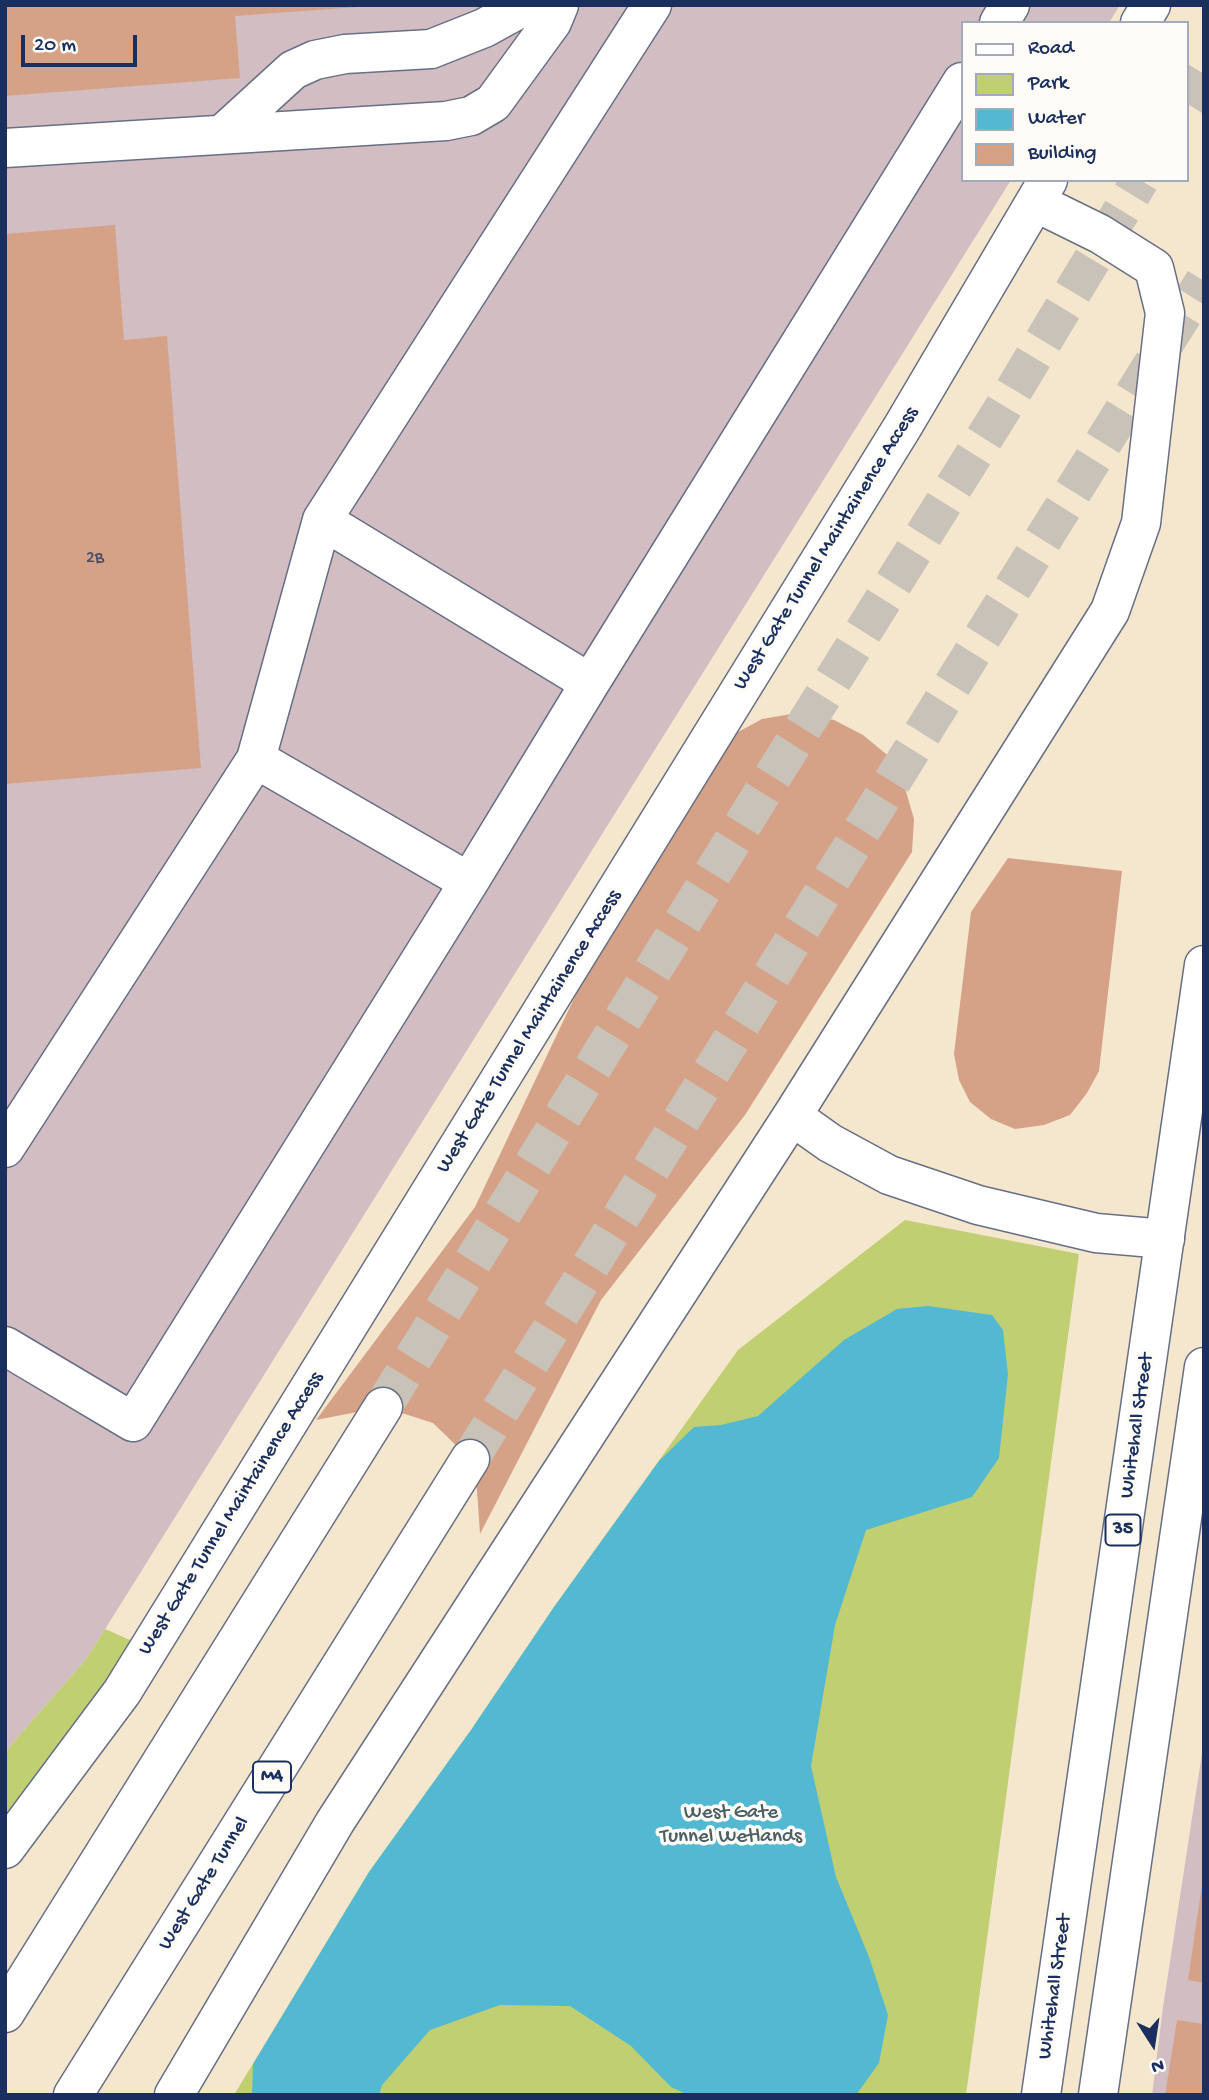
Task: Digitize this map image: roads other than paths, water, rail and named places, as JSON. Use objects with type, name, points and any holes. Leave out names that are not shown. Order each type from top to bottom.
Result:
[{"type":"main road","points":[[224,133],[293,70],[315,60],[345,54],[431,49],[484,28],[526,5]]},
{"type":"main road","points":[[5,148],[446,121],[471,116],[493,103],[552,22],[559,5]]},
{"type":"main road","points":[[5,1148],[256,760],[322,520],[652,5]]},
{"type":"main road","points":[[1000,21],[1010,5]]},
{"type":"main road","points":[[1141,21],[1151,5]]},
{"type":"main road","points":[[5,1346],[133,1422],[960,85]]},
{"type":"main road","name":"West Gate Tunnel Maintainence Access","points":[[5,1849],[122,1692],[144,1657],[903,426],[1042,191],[1100,234],[1154,268],[1166,313],[1141,523],[1110,611],[792,1116],[335,1822],[174,2095]]},
{"type":"main road","points":[[322,520],[590,683]]},
{"type":"main road","points":[[256,760],[469,882]]},
{"type":"main road","name":"Whitehall Street","points":[[1041,2095],[1165,1239],[1194,1111],[1204,965]]},
{"type":"main road","points":[[792,1116],[830,1143],[889,1175],[965,1201],[1096,1233],[1165,1239]]},
{"type":"main road","points":[[1098,2095],[1204,1367]]},
{"type":"main road","points":[[5,2013],[383,1407]]},
{"type":"main road","name":"West Gate Tunnel","points":[[73,2095],[470,1459]]},
{"type":"main road","points":[[1070,1897],[1126,1905]]},
{"type":"water","name":"West Gate Tunnel Wetlands","points":[[928,1306],[992,1315],[1003,1330],[1008,1374],[999,1458],[972,1497],[866,1530],[835,1625],[811,1766],[836,1877],[869,1957],[888,2015],[879,2063],[856,2095],[688,2095],[671,2087],[631,2046],[570,2006],[500,2005],[430,2030],[382,2085],[379,2095],[252,2095],[253,2064],[369,1872],[659,1461],[694,1427],[721,1425],[758,1416],[844,1340],[897,1309]]},
{"type":"tunnel","points":[[1188,100],[1204,74]]},
{"type":"tunnel","points":[[383,1407],[1003,408],[1139,182]]},
{"type":"tunnel","points":[[470,1459],[1204,281]]}]
